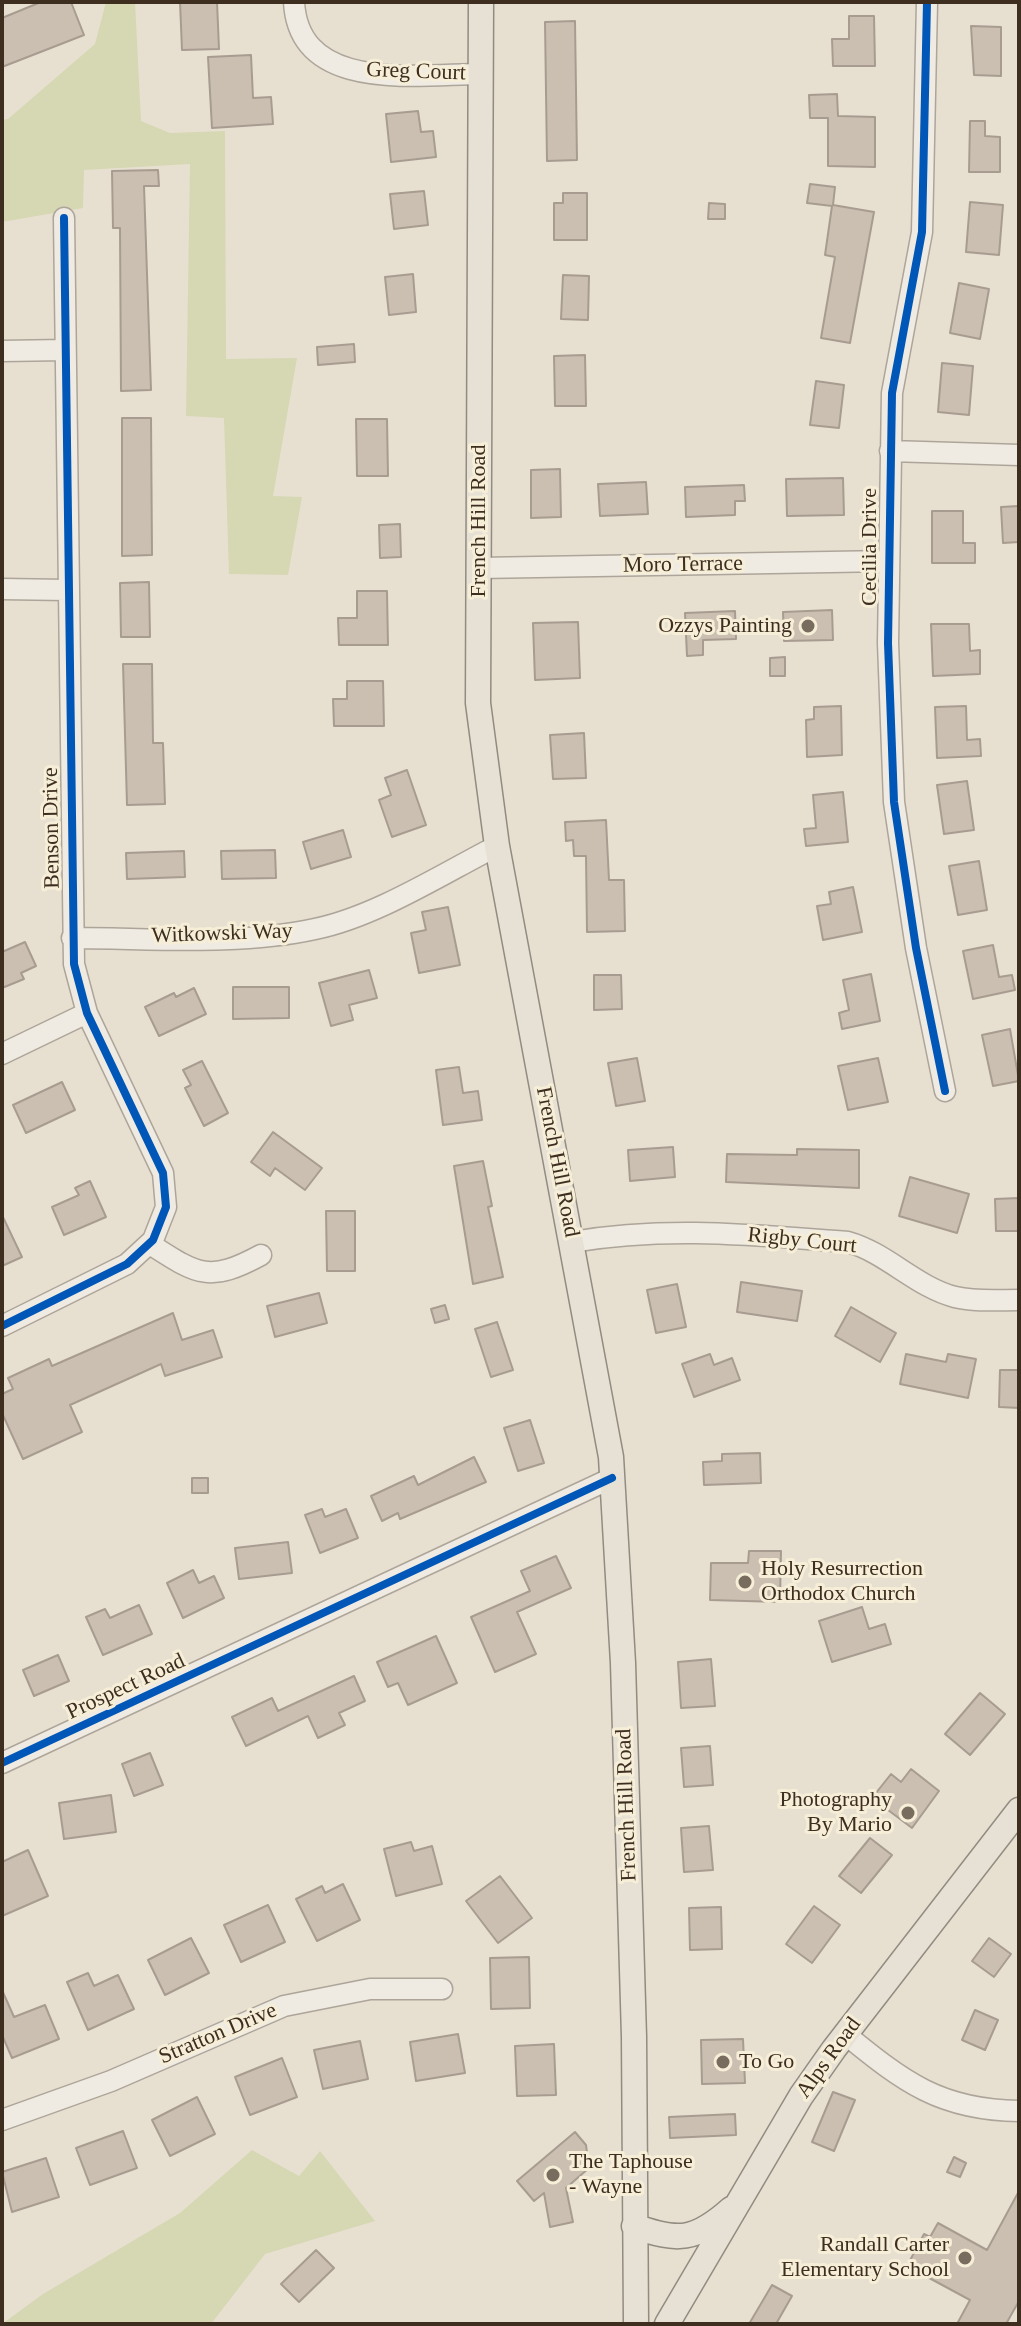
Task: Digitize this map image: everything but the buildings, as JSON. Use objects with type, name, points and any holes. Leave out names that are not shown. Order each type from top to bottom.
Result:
[{"type":"main road","name":"French Hill Road","points":[[481,2],[478,703],[497,846],[572,1242],[612,1478],[624,1694],[634,2037],[636,2324]]},
{"type":"main road","name":"Alps Road","points":[[667,2324],[767,2149],[845,2034],[1019,1810]]},
{"type":"main road","points":[[634,2226],[663,2236],[690,2237],[714,2225],[739,2202]]},
{"type":"street","name":"Greg Court","points":[[294,2],[303,36],[322,59],[345,70],[482,74]]},
{"type":"street","name":"Cecilia Drive","points":[[927,2],[922,232],[892,393],[888,561],[894,802],[916,948],[945,1091]]},
{"type":"street","name":"Benson Drive","points":[[2,1326],[127,1264],[150,1244],[161,1225],[166,1207],[163,1173],[87,1013],[74,964],[64,218]]},
{"type":"street","points":[[2,351],[64,350]]},
{"type":"street","points":[[890,451],[1019,455]]},
{"type":"street","name":"Moro Terrace","points":[[479,568],[888,561]]},
{"type":"street","points":[[2,589],[67,590]]},
{"type":"street","name":"Witkowski Way","points":[[72,938],[235,937],[314,930],[426,883],[497,846]]},
{"type":"street","points":[[2,1054],[87,1013]]},
{"type":"street","name":"Rigby Court","points":[[572,1242],[629,1232],[682,1231],[848,1242],[866,1247],[935,1289],[955,1297],[1019,1300]]},
{"type":"street","points":[[150,1244],[184,1267],[203,1272],[229,1273],[261,1255]]},
{"type":"street","name":"Prospect Road","points":[[2,1763],[612,1478]]},
{"type":"street","name":"Stratton Drive","points":[[2,2120],[111,2081],[284,2006],[370,1989],[442,1989]]},
{"type":"street","points":[[845,2034],[899,2078],[924,2093],[979,2110],[1019,2111]]},
{"type":"green space","points":[[106,2],[135,2],[141,121],[170,133],[225,131],[226,359],[297,358],[273,496],[302,497],[288,575],[229,574],[224,418],[186,416],[190,164],[84,170],[83,208],[2,222],[2,120],[8,119],[95,44]]},
{"type":"green space","points":[[252,2150],[299,2176],[320,2151],[375,2221],[265,2254],[211,2324],[2,2324],[43,2294],[180,2213]]},
{"type":"cycle path","points":[[927,2],[922,232],[892,393],[888,643],[894,802],[916,948],[945,1091]]},
{"type":"cycle path","points":[[2,1326],[127,1264],[153,1240],[166,1207],[163,1173],[87,1013],[74,964],[64,218]]},
{"type":"cycle path","points":[[2,1763],[612,1478]]},
{"type":"place","name":"Ozzys Painting","points":[[808,626]]},
{"type":"place","name":"Holy Resurrection Orthodox Church","points":[[745,1582]]},
{"type":"place","name":"Photography By Mario","points":[[908,1813]]},
{"type":"place","name":"To Go","points":[[723,2062]]},
{"type":"place","name":"The Taphouse - Wayne","points":[[553,2175]]},
{"type":"place","name":"Randall Carter Elementary School","points":[[965,2258]]}]
